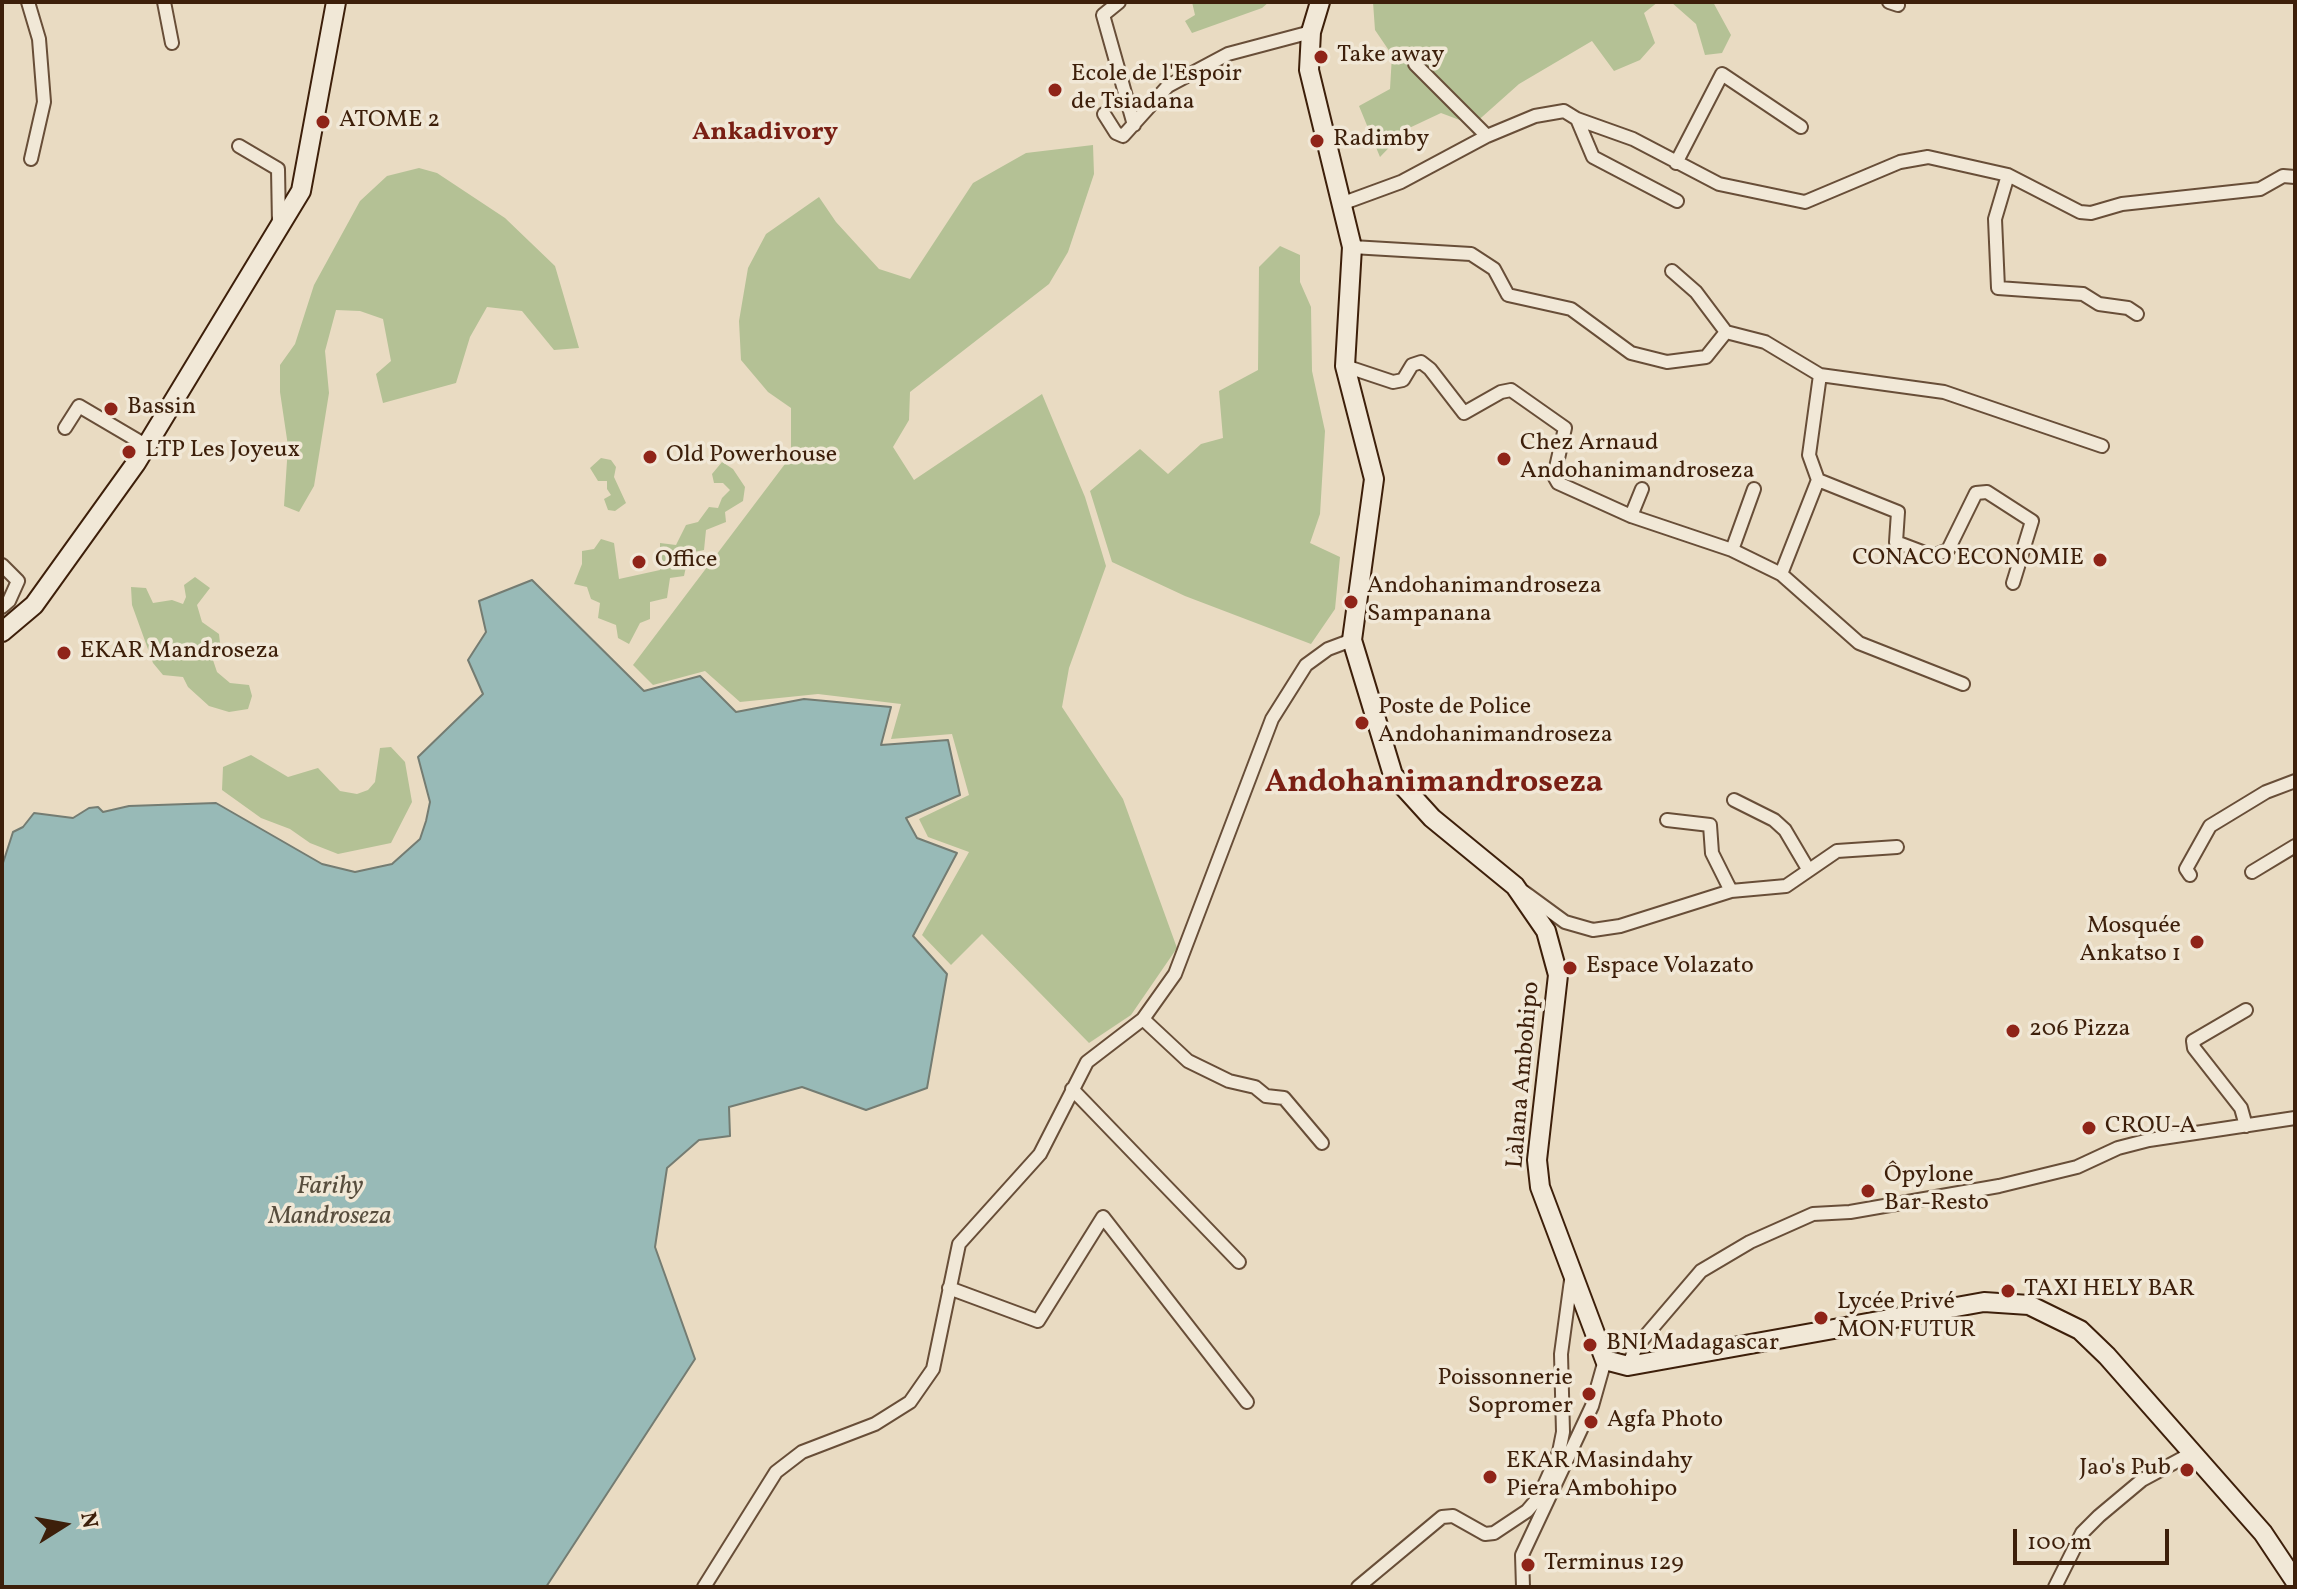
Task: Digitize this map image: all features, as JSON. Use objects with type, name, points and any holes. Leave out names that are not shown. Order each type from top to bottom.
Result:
[{"type":"street","points":[[28,2],[39,39],[44,102],[31,159]]},
{"type":"street","points":[[164,2],[172,43]]},
{"type":"street","points":[[2,632],[34,605],[147,446],[304,183],[336,2]]},
{"type":"street","points":[[1119,2],[1103,15],[1134,125]]},
{"type":"street","name":"Làlana Ambohipo","points":[[1320,2],[1311,32],[1309,70],[1352,247],[1345,366],[1374,479],[1352,640],[1393,775],[1432,818],[1515,886],[1546,931],[1558,975],[1537,1160],[1540,1187],[1571,1277],[1605,1360]]},
{"type":"street","points":[[1104,114],[1119,136],[1134,125],[1168,86],[1228,54],[1311,32]]},
{"type":"street","points":[[1415,64],[1487,136]]},
{"type":"street","points":[[1676,163],[1722,74],[1801,127]]},
{"type":"street","points":[[1341,204],[1401,182],[1487,136],[1535,116],[1564,111],[1577,119],[1633,139],[1719,184],[1805,202],[1900,162],[1928,157],[2008,175],[2080,212],[2091,213],[2122,204],[2260,189],[2283,176],[2295,177]]},
{"type":"street","points":[[1577,119],[1593,157],[1677,201]]},
{"type":"street","points":[[239,146],[278,169],[281,220],[255,269]]},
{"type":"street","points":[[2008,175],[1995,219],[1998,288],[2083,294],[2099,304],[2128,308],[2137,314]]},
{"type":"street","points":[[1352,247],[1471,254],[1494,269],[1508,295],[1571,309],[1631,353],[1667,362],[1706,357],[1726,332]]},
{"type":"street","points":[[1672,271],[1696,292],[1726,332],[1765,342],[1820,375],[1944,392],[2102,446]]},
{"type":"street","points":[[1345,366],[1393,382],[1403,380],[1412,365],[1421,362],[1464,413],[1501,392],[1511,390],[1565,428],[1555,469],[1558,483],[1631,516],[1732,550],[1781,574],[1859,643],[1963,684]]},
{"type":"street","points":[[1781,574],[1818,480],[1809,455],[1820,375]]},
{"type":"street","points":[[65,428],[79,406],[147,446]]},
{"type":"street","points":[[1818,480],[1898,512],[1896,542],[1933,556],[1948,550],[1976,493],[1987,492],[2032,521],[2013,583]]},
{"type":"street","points":[[1631,516],[1642,489]]},
{"type":"street","points":[[1732,550],[1754,489]]},
{"type":"street","points":[[2,565],[18,581],[9,601],[2,607]]},
{"type":"street","points":[[704,1587],[776,1472],[802,1452],[875,1424],[910,1402],[933,1369],[959,1244],[1040,1154],[1087,1062],[1143,1019],[1175,974],[1272,719],[1306,665],[1328,649],[1352,640]]},
{"type":"street","points":[[2190,875],[2186,869],[2210,826],[2266,792],[2295,781]]},
{"type":"street","points":[[1734,800],[1774,820],[1785,830],[1808,869]]},
{"type":"street","points":[[1667,820],[1710,825],[1712,853],[1731,891]]},
{"type":"street","points":[[2252,872],[2295,846]]},
{"type":"street","points":[[1515,886],[1565,922],[1593,930],[1620,926],[1731,891],[1786,886],[1837,851],[1897,847]]},
{"type":"street","points":[[2246,1010],[2193,1041],[2194,1048],[2241,1108],[2246,1126]]},
{"type":"street","points":[[1143,1019],[1188,1061],[1229,1081],[1255,1087],[1266,1096],[1284,1098],[1322,1143]]},
{"type":"street","points":[[1072,1089],[1239,1262]]},
{"type":"street","points":[[1628,1366],[1636,1347],[1701,1271],[1750,1242],[1813,1214],[1850,1212],[1999,1186],[2077,1167],[2118,1148],[2149,1140],[2295,1118]]},
{"type":"street","points":[[949,1288],[1038,1321],[1103,1217],[1247,1402]]},
{"type":"street","points":[[1358,1587],[1442,1517],[1453,1516],[1485,1534],[1494,1533],[1527,1511],[1539,1497],[1559,1452],[1563,1432],[1561,1354],[1571,1277]]},
{"type":"street","points":[[1523,1587],[1522,1555],[1592,1406],[1605,1360],[1628,1366],[1984,1302],[2013,1302],[2061,1318],[2080,1330],[2194,1452],[2263,1533],[2295,1581]]},
{"type":"street","points":[[2055,1587],[2082,1533],[2099,1516],[2142,1480],[2194,1452]]},
{"type":"green space","points":[[1192,2],[1269,2],[1262,8],[1192,33],[1185,21],[1195,15]]},
{"type":"green space","points":[[1373,2],[1658,2],[1644,13],[1655,43],[1640,60],[1614,71],[1592,41],[1519,84],[1473,125],[1441,113],[1407,129],[1380,157],[1359,106],[1390,89],[1392,55],[1375,30]]},
{"type":"green space","points":[[1671,2],[1713,2],[1731,35],[1722,53],[1705,55],[1696,24]]},
{"type":"green space","points":[[1093,145],[1094,174],[1068,252],[1049,284],[910,392],[909,420],[893,447],[914,480],[1042,394],[1085,497],[1106,566],[1069,668],[1062,707],[1123,799],[1177,948],[1131,1015],[1089,1043],[982,934],[951,965],[922,935],[969,852],[928,837],[919,819],[969,795],[952,734],[891,739],[901,704],[818,694],[740,702],[705,671],[653,685],[633,665],[791,456],[791,408],[768,392],[741,360],[739,321],[748,268],[766,234],[819,197],[836,222],[879,269],[910,279],[973,183],[1026,153]]},
{"type":"green space","points":[[419,168],[437,173],[505,218],[555,266],[579,348],[554,350],[522,311],[487,307],[470,337],[456,383],[383,403],[376,374],[391,361],[383,319],[360,311],[336,310],[325,351],[329,393],[314,486],[299,512],[284,506],[288,446],[280,392],[280,365],[295,344],[314,285],[360,201],[387,176]]},
{"type":"green space","points":[[1280,246],[1300,255],[1300,282],[1311,307],[1312,371],[1325,431],[1320,514],[1310,543],[1340,557],[1335,609],[1311,644],[1185,596],[1112,562],[1090,491],[1140,449],[1168,474],[1201,444],[1223,438],[1219,391],[1258,370],[1259,267]]},
{"type":"green space","points":[[601,458],[611,460],[616,467],[614,477],[626,503],[615,511],[608,510],[604,499],[611,495],[607,481],[598,481],[590,468]]},
{"type":"green space","points":[[722,462],[733,469],[745,487],[743,501],[725,512],[726,522],[706,530],[704,550],[689,553],[684,576],[670,578],[667,598],[650,602],[650,619],[640,623],[629,644],[618,638],[616,625],[598,618],[600,603],[591,599],[587,587],[574,584],[582,564],[582,551],[594,549],[601,539],[614,543],[619,579],[660,570],[660,543],[676,545],[686,525],[698,522],[709,507],[718,508],[730,490],[723,483],[714,483],[712,474]]},
{"type":"green space","points":[[195,577],[210,588],[197,605],[202,622],[219,634],[220,643],[209,648],[217,672],[230,683],[249,685],[252,696],[248,709],[229,712],[209,706],[188,687],[183,677],[163,675],[153,663],[132,605],[131,587],[146,588],[153,603],[172,600],[183,604],[186,597],[184,585]]},
{"type":"green space","points":[[391,747],[405,762],[412,802],[391,843],[338,854],[261,818],[222,790],[223,767],[251,755],[288,777],[318,768],[340,791],[357,794],[368,790],[375,782],[380,748]]},
{"type":"water","name":"Farihy Mandroseza","points":[[532,580],[644,691],[700,676],[736,712],[804,699],[891,707],[881,745],[948,740],[960,795],[906,818],[917,838],[957,853],[913,936],[947,974],[927,1088],[866,1110],[802,1087],[729,1107],[730,1136],[699,1140],[667,1168],[655,1247],[695,1359],[546,1587],[2,1587],[2,866],[13,832],[23,827],[34,813],[73,818],[89,808],[98,807],[103,812],[129,806],[216,803],[322,864],[355,872],[392,864],[420,839],[426,821],[430,802],[418,757],[483,694],[468,660],[486,632],[479,601]]},
{"type":"place","name":"Take away","points":[[1321,57]]},
{"type":"place","name":"Ecole de l'Espoir de Tsiadana","points":[[1055,90]]},
{"type":"place","name":"ATOME 2","points":[[323,122]]},
{"type":"place","name":"Radimby","points":[[1317,141]]},
{"type":"place","name":"Bassin","points":[[111,409]]},
{"type":"place","name":"LTP Les Joyeux","points":[[129,452]]},
{"type":"place","name":"Old Powerhouse","points":[[650,457]]},
{"type":"place","name":"Chez Arnaud Andohanimandroseza","points":[[1504,459]]},
{"type":"place","name":"CONACO ECONOMIE","points":[[2100,560]]},
{"type":"place","name":"Office","points":[[639,562]]},
{"type":"place","name":"Andohanimandroseza Sampanana","points":[[1351,602]]},
{"type":"place","name":"EKAR Mandroseza","points":[[64,653]]},
{"type":"place","name":"Poste de Police Andohanimandroseza","points":[[1362,723]]},
{"type":"place","name":"Mosquée Ankatso 1","points":[[2197,942]]},
{"type":"place","name":"Espace Volazato","points":[[1570,968]]},
{"type":"place","name":"206 Pizza","points":[[2013,1031]]},
{"type":"place","name":"CROU-A","points":[[2089,1128]]},
{"type":"place","name":"Ôpylone Bar-Resto","points":[[1868,1191]]},
{"type":"place","name":"TAXI HELY BAR","points":[[2008,1291]]},
{"type":"place","name":"Lycée Privé MON FUTUR","points":[[1821,1318]]},
{"type":"place","name":"BNI Madagascar","points":[[1590,1345]]},
{"type":"place","name":"Poissonnerie Sopromer","points":[[1589,1394]]},
{"type":"place","name":"Agfa Photo","points":[[1591,1422]]},
{"type":"place","name":"Jao's Pub","points":[[2187,1470]]},
{"type":"place","name":"EKAR Masindahy Piera Ambohipo","points":[[1490,1477]]},
{"type":"place","name":"Terminus 129","points":[[1528,1565]]},
{"type":"district","name":"Ankadivory","points":[[765,134]]},
{"type":"district","name":"Andohanimandroseza","points":[[1434,785]]}]
